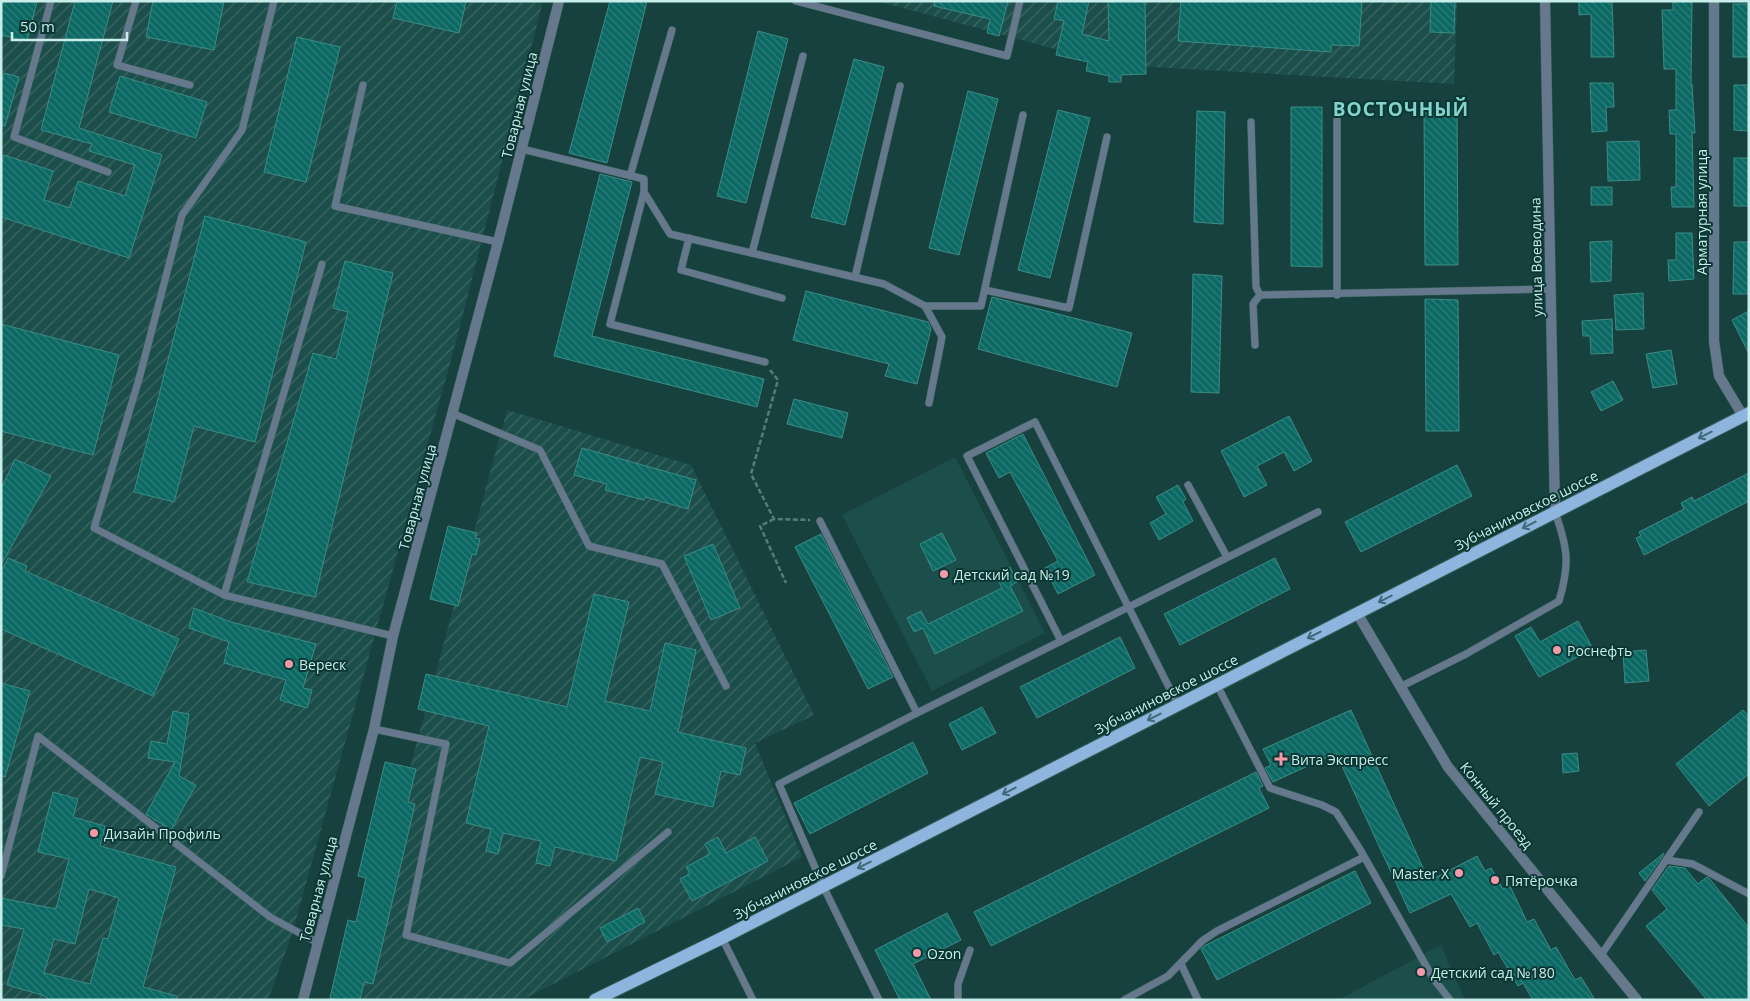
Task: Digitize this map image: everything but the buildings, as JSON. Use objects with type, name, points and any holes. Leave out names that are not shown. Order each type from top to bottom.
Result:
[{"type":"main road","name":"Зубчаниновское шоссе","points":[[595,1000],[722,938],[1746,414]]},
{"type":"street","name":"Товарная улица","points":[[303,1000],[374,730],[393,636],[454,414],[559,1]]},
{"type":"street","name":"улица Воеводина","points":[[1545,1],[1555,512]]},
{"type":"street","name":"Арматурная улица","points":[[1714,1],[1714,341],[1719,376],[1746,414]]},
{"type":"street","name":"Конный проезд","points":[[1357,613],[1448,767],[1637,1000]]},
{"type":"lane","points":[[51,1],[14,136],[108,172]]},
{"type":"lane","points":[[136,1],[117,64],[190,85]]},
{"type":"lane","points":[[274,1],[242,130],[182,215],[140,379],[94,528],[224,595],[393,636]]},
{"type":"lane","points":[[796,1],[1007,56],[1020,1]]},
{"type":"lane","points":[[630,176],[672,30]]},
{"type":"lane","points":[[752,253],[803,56]]},
{"type":"lane","points":[[362,85],[335,206],[498,242]]},
{"type":"lane","points":[[855,277],[900,86]]},
{"type":"lane","points":[[644,192],[670,234],[884,284],[925,306],[981,306],[1023,114]]},
{"type":"lane","points":[[1336,295],[1337,118]]},
{"type":"lane","points":[[1251,122],[1256,287],[1260,295]]},
{"type":"lane","points":[[985,290],[1069,308],[1107,137]]},
{"type":"lane","points":[[522,149],[644,179],[644,192],[610,324],[765,362]]},
{"type":"lane","points":[[690,238],[681,270],[782,298]]},
{"type":"lane","points":[[224,595],[322,264]]},
{"type":"lane","points":[[1260,295],[1336,295],[1550,289]]},
{"type":"lane","points":[[1255,345],[1253,304],[1260,295]]},
{"type":"lane","points":[[925,306],[942,337],[929,403]]},
{"type":"lane","points":[[454,414],[540,450],[589,546],[662,564],[726,686]]},
{"type":"lane","points":[[1061,641],[967,456],[1035,422],[1178,704]]},
{"type":"lane","points":[[1188,484],[1227,558]]},
{"type":"lane","points":[[879,1000],[823,886],[779,784],[1318,512]]},
{"type":"lane","points":[[1400,687],[1466,654],[1558,601],[1567,572],[1567,552],[1555,512]]},
{"type":"lane","points":[[820,521],[918,713]]},
{"type":"lane","points":[[1217,685],[1270,788],[1322,804],[1336,812],[1434,978],[1450,1000]]},
{"type":"lane","points":[[374,730],[446,744],[406,935],[510,963],[668,832]]},
{"type":"lane","points":[[1,876],[38,736],[270,917],[318,943]]},
{"type":"lane","points":[[1601,955],[1699,812]]},
{"type":"lane","points":[[1124,1000],[1168,976],[1202,941],[1217,931],[1364,857]]},
{"type":"lane","points":[[1666,860],[1693,864],[1749,894]]},
{"type":"lane","points":[[722,938],[753,1000]]},
{"type":"lane","points":[[958,1000],[958,984],[970,950]]},
{"type":"lane","points":[[1181,964],[1198,1000]]},
{"type":"path","points":[[765,362],[778,380],[751,474],[774,519]]},
{"type":"path","points":[[786,583],[760,526],[774,519],[820,521]]},
{"type":"shaded area","points":[[1,1],[543,1],[454,349],[292,934],[268,1000],[1,1000]]},
{"type":"shaded area","points":[[877,1],[1457,1],[1454,84],[1114,65]]},
{"type":"shaded area","points":[[507,410],[691,465],[814,715],[755,743],[802,857],[522,1000],[347,1000]]},
{"type":"shaded area","name":"Детский сад №19","points":[[955,457],[1045,633],[932,691],[842,515]]},
{"type":"shaded area","name":"Детский сад №180","points":[[1441,945],[1465,1000],[1338,1000]]},
{"type":"place","name":"Детский сад №19","points":[[944,574]]},
{"type":"place","name":"Роснефть","points":[[1557,650]]},
{"type":"place","name":"Вереск","points":[[289,664]]},
{"type":"place","name":"Вита Экспресс","points":[[1281,759]]},
{"type":"place","name":"Дизайн Профиль","points":[[94,833]]},
{"type":"place","name":"Master X","points":[[1459,873]]},
{"type":"place","name":"Пятёрочка","points":[[1495,880]]},
{"type":"place","name":"Ozon","points":[[917,953]]},
{"type":"place","name":"Детский сад №180","points":[[1421,972]]},
{"type":"district","name":"ВОСТОЧНЫЙ","points":[[1401,109]]}]
